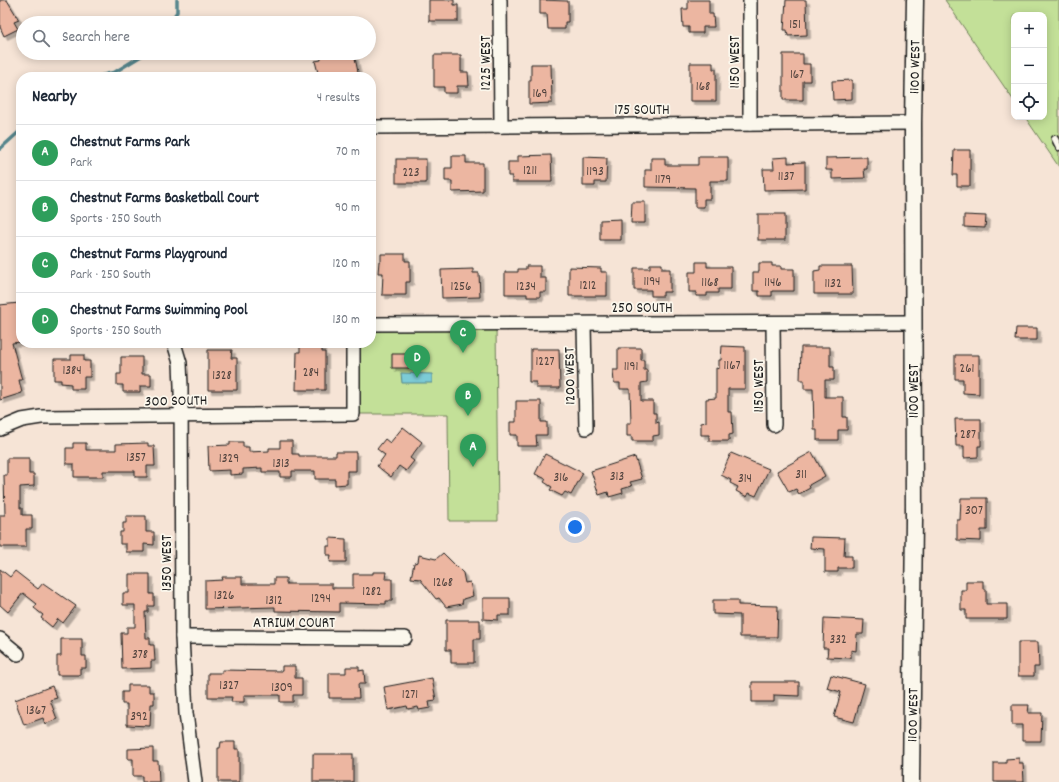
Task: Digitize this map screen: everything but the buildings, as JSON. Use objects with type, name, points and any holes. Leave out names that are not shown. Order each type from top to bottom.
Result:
[{"type":"street","name":"1225 WEST","points":[[500,0],[501,126]]},
{"type":"street","name":"1150 WEST","points":[[750,0],[750,124]]},
{"type":"street","name":"1100 WEST","points":[[911,782],[914,528],[913,123],[915,0]]},
{"type":"street","name":"175 SOUTH","points":[[376,127],[913,123]]},
{"type":"street","name":"250 SOUTH","points":[[376,324],[913,322]]},
{"type":"street","name":"1150 WEST","points":[[773,323],[774,425]]},
{"type":"street","name":"1200 WEST","points":[[584,324],[586,428]]},
{"type":"street","name":"1350 WEST","points":[[176,348],[180,363],[182,637],[186,713],[196,782]]},
{"type":"street","name":"300 SOUTH","points":[[0,429],[22,420],[41,417],[353,414],[353,348]]},
{"type":"street","name":"ATRIUM COURT","points":[[182,637],[405,638]]},
{"type":"street","points":[[0,639],[18,654]]},
{"type":"lane","points":[[1055,139],[1059,148]]},
{"type":"green space","points":[[945,0],[1059,0],[1059,167],[1027,120],[1047,120],[1047,12],[1011,12],[1011,97]]},
{"type":"green space","points":[[376,324],[496,324],[498,521],[449,521],[448,414],[353,414],[353,348],[376,348]]},
{"type":"water","points":[[401,373],[432,374],[432,383],[402,383]]},
{"type":"waterway","points":[[174,16],[177,12],[177,0]]},
{"type":"waterway","points":[[115,72],[135,60]]},
{"type":"waterway","points":[[0,149],[16,135]]},
{"type":"place","name":"Chestnut Farms Playground","points":[[463,353]]},
{"type":"place","name":"Chestnut Farms Swimming Pool","points":[[417,378]]},
{"type":"place","name":"Chestnut Farms Basketball Court","points":[[468,416]]},
{"type":"place","name":"Chestnut Farms Park","points":[[473,467]]}]
